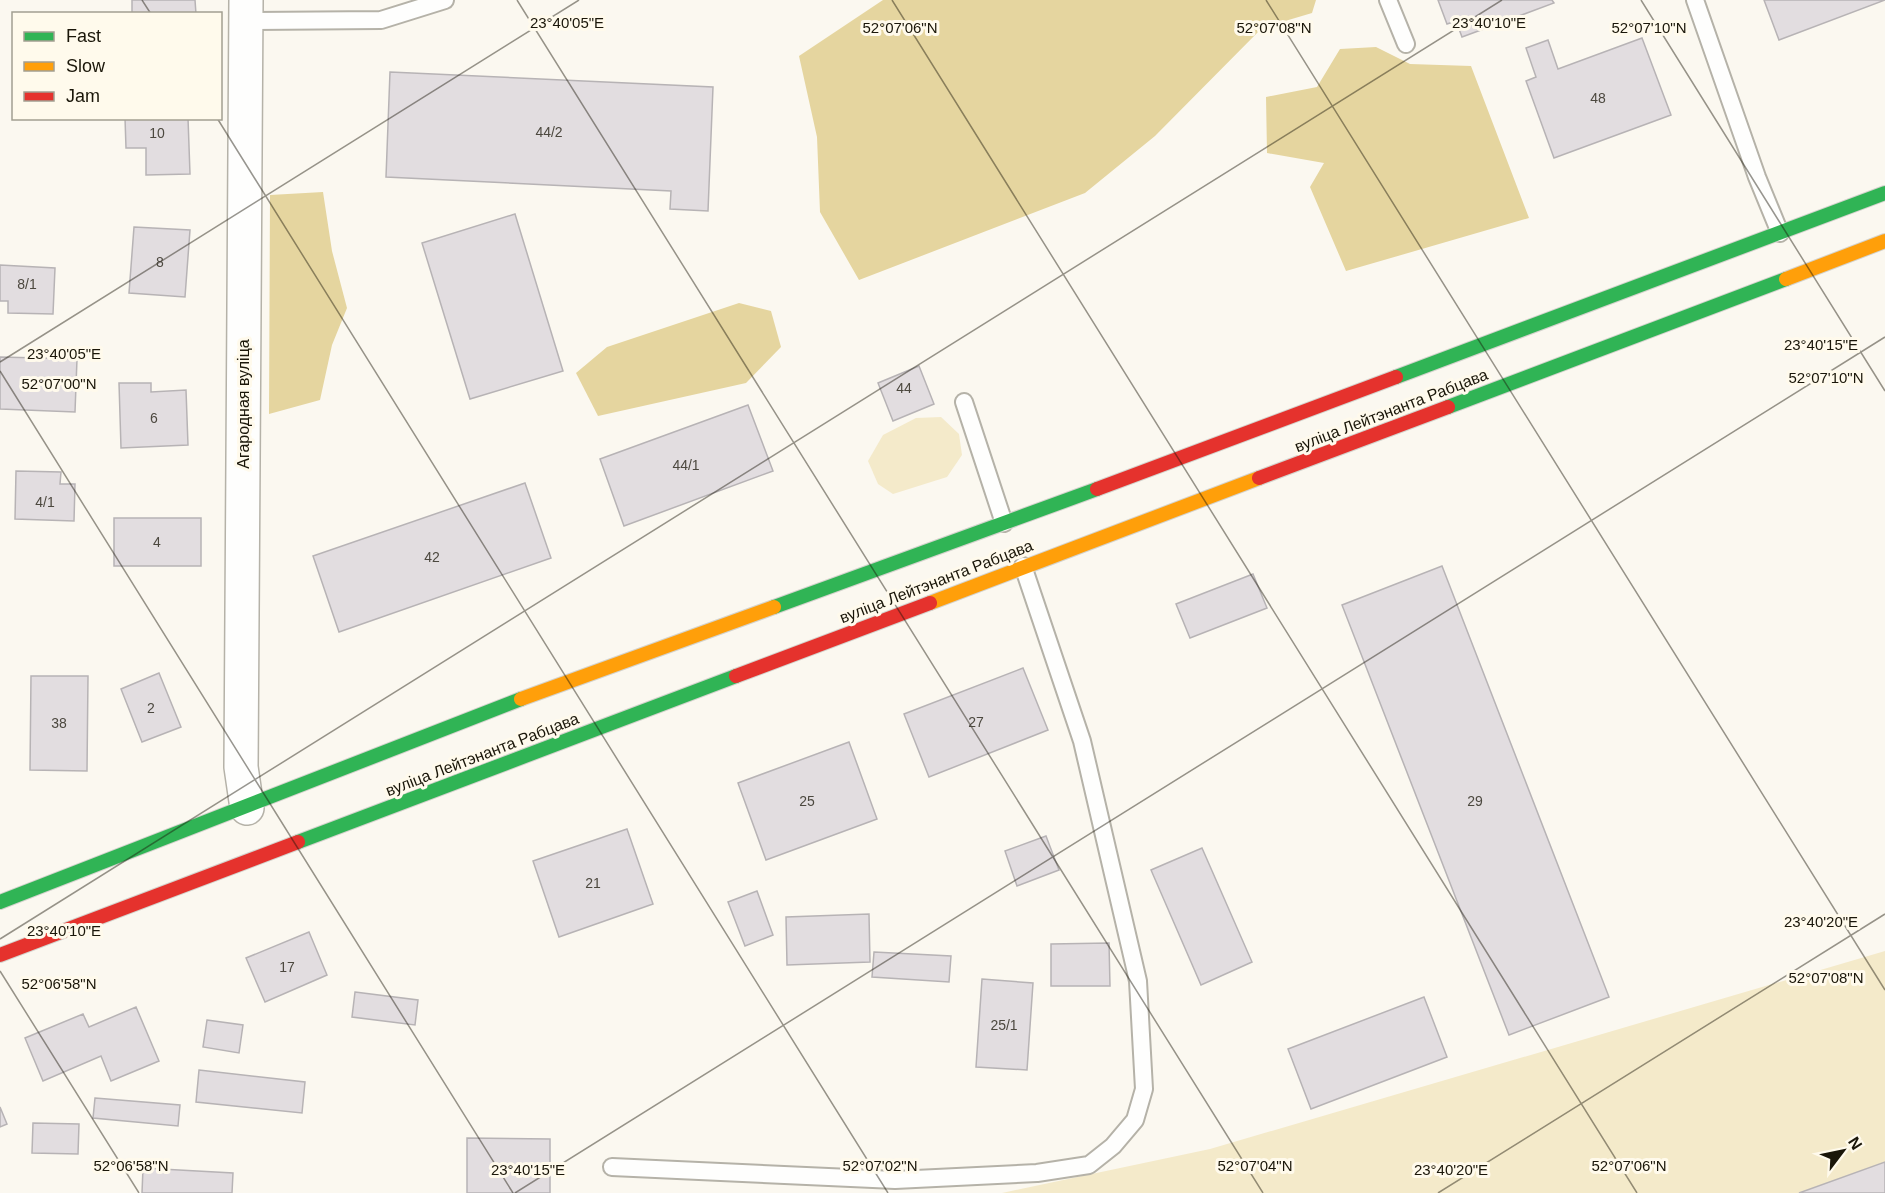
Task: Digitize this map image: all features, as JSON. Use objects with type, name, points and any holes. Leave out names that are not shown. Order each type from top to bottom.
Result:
[{"type":"highway","name":"вуліца Лейтэнанта Рабцава","points":[[0,902],[247,808],[521,699],[1004,523],[1885,193]]},
{"type":"highway","name":"вуліца Лейтэнанта Рабцава","points":[[0,955],[1885,241]]},
{"type":"street","name":"Агародная вуліца","points":[[246,10],[242,767],[247,808]]},
{"type":"lane","points":[[246,10],[381,20],[445,0]]},
{"type":"lane","points":[[1388,0],[1406,44]]},
{"type":"lane","points":[[1695,0],[1757,177],[1780,233]]},
{"type":"lane","points":[[964,402],[1004,523]]},
{"type":"lane","points":[[612,1167],[895,1180],[1037,1173],[1089,1165],[1113,1146],[1135,1120],[1144,1089],[1138,981],[1082,741],[1023,566]]},
{"type":"shaded area","points":[[883,0],[1316,0],[1312,13],[1262,28],[1155,136],[1085,193],[859,280],[820,212],[817,137],[799,56]]},
{"type":"shaded area","points":[[1376,47],[1410,64],[1471,66],[1529,218],[1346,271],[1310,187],[1324,163],[1267,153],[1266,97],[1317,87],[1340,49]]},
{"type":"shaded area","points":[[323,192],[332,251],[347,308],[332,345],[320,400],[269,414],[270,195]]},
{"type":"shaded area","points":[[739,303],[771,311],[781,347],[746,383],[598,416],[576,373],[607,347]]},
{"type":"shaded area","points":[[941,417],[959,434],[962,455],[947,477],[893,494],[878,484],[868,461],[883,435],[916,418]]},
{"type":"shaded area","points":[[1885,951],[1885,1162],[1799,1193],[1002,1193],[1210,1149]]},
{"type":"building","points":[[132,0],[195,0],[196,12],[132,12]]},
{"type":"building","points":[[1438,0],[1552,0],[1554,3],[1462,37],[1456,21],[1447,24]]},
{"type":"building","points":[[1764,0],[1885,0],[1779,40]]},
{"type":"building","points":[[1642,38],[1671,115],[1554,158],[1526,81],[1536,77],[1526,48],[1548,40],[1558,69]]},
{"type":"building","points":[[390,72],[713,87],[708,211],[670,209],[671,191],[386,177]]},
{"type":"building","points":[[125,120],[188,120],[190,174],[146,175],[146,148],[126,148]]},
{"type":"building","points":[[515,214],[563,371],[470,399],[422,243]]},
{"type":"building","points":[[134,227],[190,230],[185,297],[129,293]]},
{"type":"building","points":[[0,265],[55,268],[53,314],[8,313],[8,301],[0,301]]},
{"type":"building","points":[[0,357],[77,359],[75,412],[0,409]]},
{"type":"building","points":[[919,366],[934,404],[893,421],[878,383]]},
{"type":"building","points":[[119,383],[151,383],[151,392],[186,390],[188,445],[121,448]]},
{"type":"building","points":[[748,405],[773,471],[624,526],[600,459]]},
{"type":"building","points":[[16,471],[61,472],[60,484],[75,484],[74,521],[15,519]]},
{"type":"building","points":[[525,483],[551,558],[339,632],[313,556]]},
{"type":"building","points":[[114,518],[201,518],[201,566],[114,566]]},
{"type":"building","points":[[1442,566],[1609,997],[1509,1035],[1342,605]]},
{"type":"building","points":[[1253,574],[1267,608],[1190,638],[1176,604]]},
{"type":"building","points":[[1023,668],[1048,730],[929,777],[904,714]]},
{"type":"building","points":[[159,673],[181,727],[142,742],[121,689]]},
{"type":"building","points":[[31,676],[88,676],[87,771],[30,770]]},
{"type":"building","points":[[849,742],[877,819],[766,860],[738,783]]},
{"type":"building","points":[[627,829],[653,904],[559,937],[533,861]]},
{"type":"building","points":[[1046,836],[1059,870],[1017,886],[1005,851]]},
{"type":"building","points":[[1202,848],[1252,962],[1201,985],[1151,870]]},
{"type":"building","points":[[757,891],[773,935],[745,946],[728,902]]},
{"type":"building","points":[[869,914],[870,962],[787,965],[786,917]]},
{"type":"building","points":[[309,932],[327,975],[265,1002],[246,958]]},
{"type":"building","points":[[1109,943],[1110,986],[1051,986],[1051,944]]},
{"type":"building","points":[[874,952],[951,956],[949,982],[872,977]]},
{"type":"building","points":[[982,979],[1033,983],[1027,1070],[976,1067]]},
{"type":"building","points":[[355,992],[418,1000],[415,1025],[352,1017]]},
{"type":"building","points":[[1424,997],[1447,1057],[1311,1109],[1288,1049]]},
{"type":"building","points":[[136,1007],[159,1061],[111,1081],[101,1056],[43,1081],[25,1038],[83,1014],[89,1027]]},
{"type":"building","points":[[207,1020],[243,1025],[239,1053],[203,1047]]},
{"type":"building","points":[[199,1070],[305,1082],[302,1113],[196,1102]]},
{"type":"building","points":[[95,1098],[180,1105],[178,1126],[93,1118]]},
{"type":"building","points":[[0,1107],[7,1124],[0,1127]]},
{"type":"building","points":[[33,1123],[79,1124],[78,1154],[32,1153]]},
{"type":"building","points":[[467,1138],[550,1139],[550,1193],[467,1193]]},
{"type":"building","points":[[1885,1162],[1885,1193],[1799,1193]]},
{"type":"building","points":[[143,1168],[233,1173],[232,1193],[142,1193]]},
{"type":"traffic: fast","points":[[1396,377],[1885,193]]},
{"type":"traffic: fast","points":[[1448,407],[1786,279]]},
{"type":"traffic: fast","points":[[774,607],[1097,489]]},
{"type":"traffic: fast","points":[[298,842],[736,676]]},
{"type":"traffic: fast","points":[[0,902],[521,699]]},
{"type":"traffic: slow","points":[[1786,279],[1885,241]]},
{"type":"traffic: slow","points":[[930,603],[1259,478]]},
{"type":"traffic: slow","points":[[521,699],[774,607]]},
{"type":"traffic: jam","points":[[1097,489],[1396,377]]},
{"type":"traffic: jam","points":[[1259,478],[1448,407]]},
{"type":"traffic: jam","points":[[736,676],[930,603]]},
{"type":"traffic: jam","points":[[0,955],[298,842]]}]
